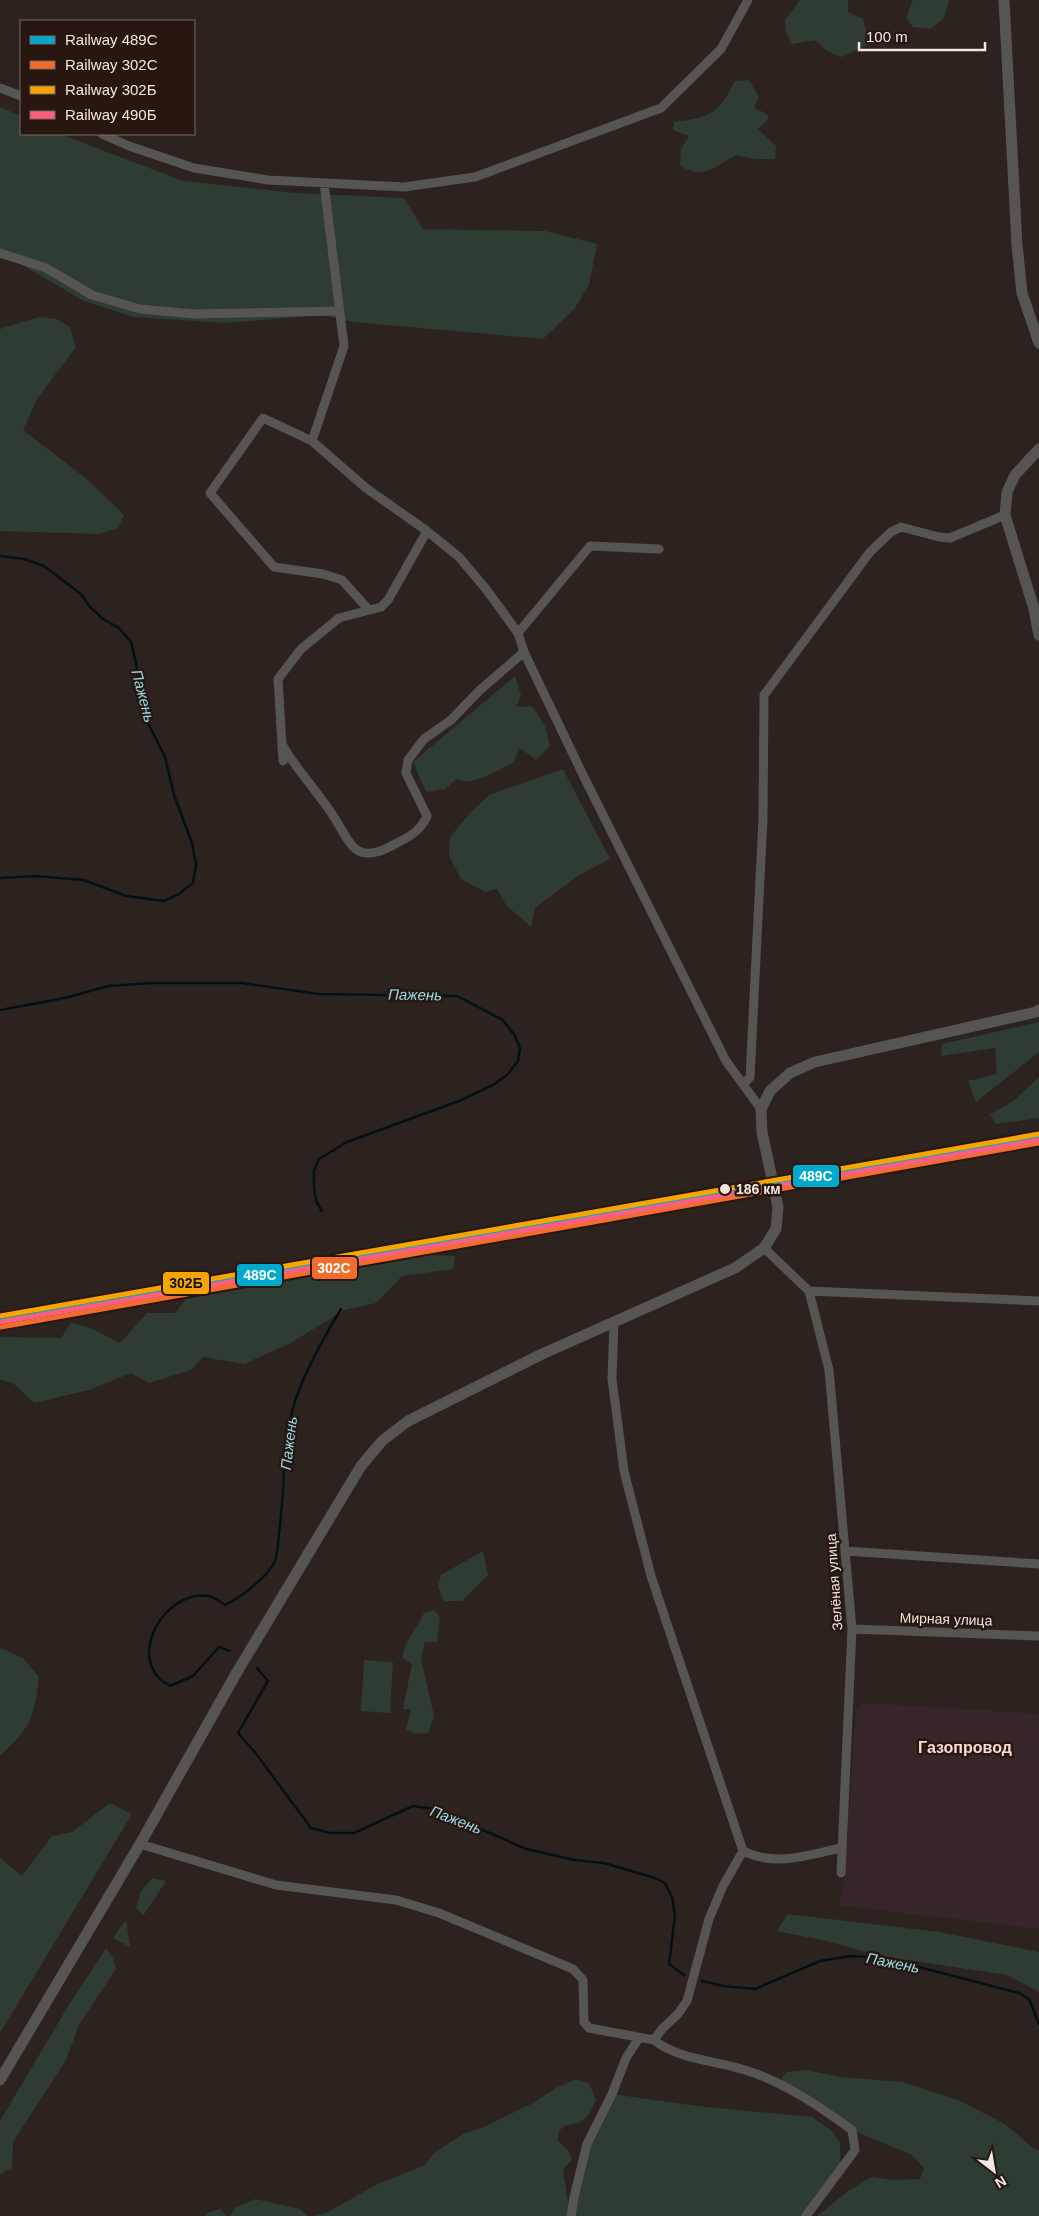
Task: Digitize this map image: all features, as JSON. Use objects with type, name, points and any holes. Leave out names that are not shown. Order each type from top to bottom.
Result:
[{"type":"street","points":[[104,135],[129,146],[194,168],[268,180],[404,186],[475,177],[661,108],[721,48],[748,0]]},
{"type":"street","points":[[1004,0],[1017,245],[1022,293],[1039,343]]},
{"type":"street","points":[[0,88],[20,96]]},
{"type":"street","points":[[312,441],[344,346],[324,183]]},
{"type":"street","points":[[0,253],[46,268],[92,295],[140,309],[194,314],[340,311]]},
{"type":"street","points":[[368,609],[342,580],[323,574],[274,567],[210,492],[263,418],[312,441],[366,488],[427,531],[459,557],[486,589],[518,633],[524,652],[583,775],[726,1061],[761,1109]]},
{"type":"street","points":[[1039,449],[1015,475],[1007,492],[1005,515],[1034,609],[1039,635]]},
{"type":"street","points":[[744,1084],[750,1076],[762,818],[764,695],[870,552],[891,532],[901,527],[950,538],[1005,515]]},
{"type":"street","points":[[283,761],[278,679],[300,650],[340,618],[381,607],[388,600],[427,531]]},
{"type":"street","points":[[518,633],[590,546],[659,549]]},
{"type":"street","points":[[282,744],[291,762],[313,786],[348,840],[359,851],[372,853],[386,849],[422,828],[427,816],[406,773],[408,760],[424,739],[451,720],[480,690],[524,652]]},
{"type":"street","points":[[0,2080],[140,1844],[251,1648],[361,1466],[382,1442],[408,1421],[447,1401],[614,1322],[735,1268],[764,1248],[776,1228],[778,1207],[762,1132],[761,1109],[770,1091],[790,1073],[815,1062],[1039,1010]]},
{"type":"street","points":[[764,1248],[809,1290],[1039,1301]]},
{"type":"street","name":"Зелёная улица","points":[[809,1290],[829,1370],[836,1426],[852,1629],[840,1848],[841,1873]]},
{"type":"street","points":[[614,1322],[612,1379],[624,1471],[652,1576],[743,1851],[754,1856],[794,1859],[840,1848]]},
{"type":"street","points":[[845,1551],[1039,1564]]},
{"type":"street","name":"Мирная улица","points":[[852,1629],[1039,1636]]},
{"type":"street","points":[[140,1844],[276,1885],[396,1900],[440,1913],[573,1969],[583,1980],[584,2022],[589,2028],[654,2040],[667,2050],[746,2070],[814,2103],[852,2130],[855,2150],[806,2216]]},
{"type":"street","points":[[654,2040],[687,2001],[709,1919],[723,1886],[743,1851]]},
{"type":"street","points":[[571,2216],[587,2144],[612,2094],[626,2058],[639,2038]]},
{"type":"shaded area","points":[[865,1703],[1039,1714],[1039,1929],[839,1905],[845,1875],[856,1708]]},
{"type":"green space","points":[[800,0],[848,0],[848,12],[863,19],[869,44],[842,57],[827,51],[815,40],[792,44],[786,32],[785,20]]},
{"type":"green space","points":[[913,0],[948,0],[949,3],[943,19],[930,29],[913,27],[906,18]]},
{"type":"green space","points":[[749,80],[759,97],[754,108],[767,114],[769,119],[758,129],[776,146],[775,159],[756,159],[736,155],[702,172],[688,170],[680,165],[681,149],[689,136],[673,130],[674,122],[705,116],[724,101],[735,81]]},
{"type":"green space","points":[[0,107],[20,116],[20,135],[63,135],[183,181],[295,193],[404,198],[423,229],[545,231],[597,244],[589,285],[575,308],[543,339],[353,322],[322,315],[227,323],[133,317],[84,301],[0,252]]},
{"type":"green space","points":[[39,317],[56,319],[70,327],[76,347],[37,399],[23,430],[88,480],[124,515],[118,528],[99,534],[0,531],[0,329]]},
{"type":"green space","points":[[515,676],[521,695],[516,707],[532,706],[545,726],[550,746],[536,760],[520,748],[513,763],[487,776],[467,782],[456,779],[445,789],[426,792],[413,762]]},
{"type":"green space","points":[[563,769],[610,859],[579,875],[535,908],[531,927],[506,905],[497,889],[485,892],[461,879],[449,856],[450,837],[471,812],[489,795]]},
{"type":"green space","points":[[1039,1022],[1039,1052],[976,1102],[968,1081],[997,1074],[995,1048],[941,1056],[942,1044]]},
{"type":"green space","points":[[1039,1077],[1039,1118],[996,1124],[990,1114],[1012,1102]]},
{"type":"green space","points":[[429,1255],[455,1256],[453,1269],[402,1276],[376,1303],[344,1310],[291,1343],[244,1364],[203,1357],[191,1370],[149,1383],[131,1373],[89,1390],[34,1403],[13,1383],[0,1380],[0,1337],[61,1338],[71,1323],[91,1328],[120,1343],[147,1313],[175,1313],[186,1299]]},
{"type":"green space","points":[[483,1551],[488,1575],[462,1601],[444,1601],[438,1587],[441,1575]]},
{"type":"green space","points":[[434,1610],[440,1617],[437,1642],[425,1642],[421,1659],[434,1716],[428,1733],[415,1734],[406,1729],[411,1709],[403,1709],[412,1664],[403,1658],[403,1652],[424,1613]]},
{"type":"green space","points":[[0,1648],[23,1658],[39,1677],[33,1713],[25,1729],[0,1756]]},
{"type":"green space","points":[[364,1660],[393,1662],[390,1713],[361,1711]]},
{"type":"green space","points":[[110,1803],[132,1814],[0,2033],[0,1858],[22,1876],[52,1836],[72,1832]]},
{"type":"green space","points":[[152,1878],[166,1881],[143,1916],[136,1907],[141,1891]]},
{"type":"green space","points":[[788,1914],[939,1932],[1039,1952],[1039,1992],[1007,1975],[881,1956],[827,1941],[777,1931]]},
{"type":"green space","points":[[126,1920],[130,1947],[113,1938]]},
{"type":"green space","points":[[106,1948],[113,1958],[116,1969],[79,2025],[66,2060],[13,2142],[12,2168],[0,2174],[0,2121],[67,2008]]},
{"type":"green space","points":[[805,2070],[841,2077],[902,2082],[958,2100],[1005,2124],[1034,2149],[1039,2150],[1039,2216],[817,2216],[848,2191],[872,2177],[893,2180],[920,2179],[924,2168],[912,2155],[852,2130],[784,2087],[782,2078],[786,2072]]},
{"type":"green space","points":[[576,2079],[589,2083],[596,2100],[585,2118],[572,2125],[565,2125],[559,2131],[558,2141],[568,2150],[572,2160],[563,2169],[568,2201],[567,2216],[315,2216],[326,2213],[378,2184],[425,2165],[434,2153],[463,2134],[484,2127]]},
{"type":"green space","points":[[612,2094],[697,2106],[812,2117],[832,2131],[840,2143],[841,2171],[806,2216],[571,2216],[587,2144]]},
{"type":"green space","points":[[255,2199],[300,2209],[308,2216],[230,2216],[235,2208]]},
{"type":"green space","points":[[221,2209],[226,2216],[205,2216],[208,2212]]},
{"type":"waterway","name":"Пажень","points":[[0,556],[24,559],[44,566],[81,594],[90,607],[103,619],[119,628],[131,642],[136,663],[138,689],[149,725],[165,757],[174,795],[192,843],[196,865],[193,883],[179,894],[164,901],[126,896],[84,880],[35,876],[0,878]]},
{"type":"waterway","name":"Пажень","points":[[0,1010],[65,998],[108,986],[152,983],[242,983],[319,994],[457,996],[503,1020],[515,1036],[520,1048],[518,1061],[508,1074],[493,1085],[459,1101],[347,1142],[319,1159],[314,1171],[314,1187],[316,1201],[322,1211]]},
{"type":"waterway","name":"Пажень","points":[[230,1651],[219,1647],[193,1676],[170,1686],[158,1677],[151,1664],[149,1650],[152,1636],[159,1622],[169,1610],[181,1601],[195,1596],[209,1596],[225,1605],[252,1587],[274,1563],[281,1517],[289,1423],[297,1396],[308,1370],[341,1309]]},
{"type":"waterway","name":"Пажень","points":[[257,1668],[268,1681],[238,1733],[254,1751],[311,1828],[330,1833],[354,1833],[413,1806],[435,1809],[526,1849],[575,1860],[604,1863],[655,1878],[665,1883],[672,1897],[675,1916],[669,1964],[684,1975]]},
{"type":"waterway","name":"Пажень","points":[[702,1981],[723,1986],[755,1989],[820,1961],[851,1956],[884,1958],[1019,1993],[1029,1999],[1039,2024]]},
{"type":"rail line","name":"302Б","points":[[0,1316],[1039,1134]]},
{"type":"rail line","name":"489С","points":[[0,1321],[1039,1137]]},
{"type":"rail line","name":"490Б","points":[[1,1322],[1039,1140]]},
{"type":"rail line","name":"302С","points":[[1,1327],[1039,1143]]},
{"type":"place","name":"186 км","points":[[725,1189]]},
{"type":"district","name":"Газопровод","points":[[965,1747]]}]
